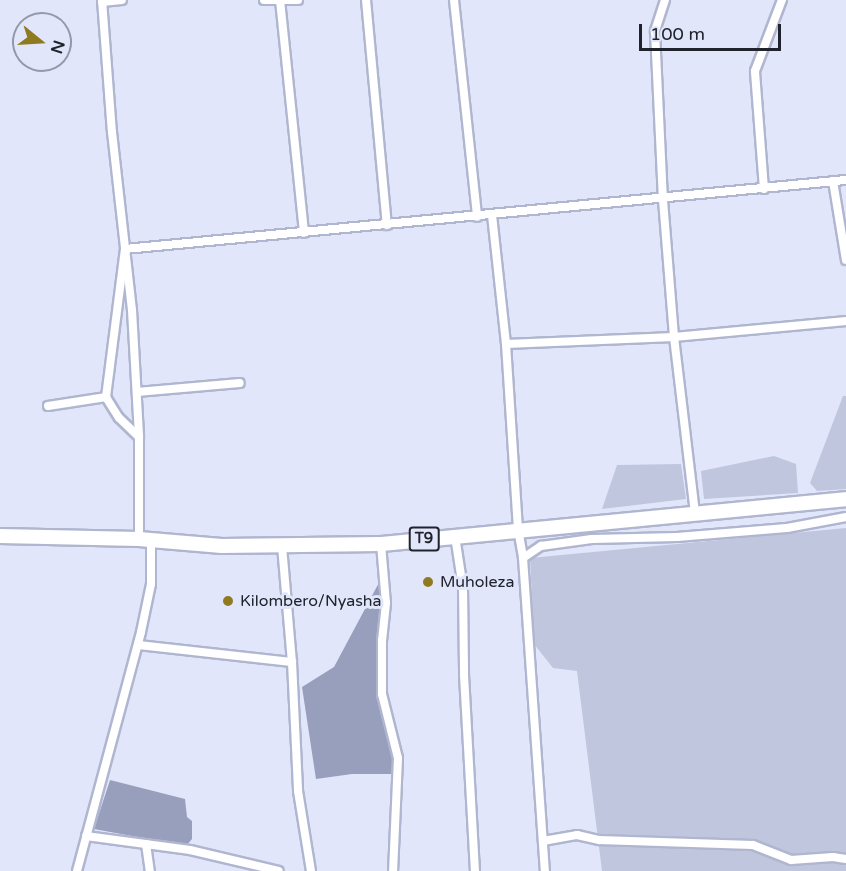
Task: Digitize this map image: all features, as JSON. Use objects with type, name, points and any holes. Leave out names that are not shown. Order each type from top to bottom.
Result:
[{"type":"highway","name":"T9","points":[[0,536],[145,539],[222,546],[381,544],[846,499]]},
{"type":"street","points":[[77,871],[138,645],[151,584],[145,539],[132,310],[102,1],[122,0]]},
{"type":"street","points":[[264,0],[298,0]]},
{"type":"street","points":[[280,0],[304,232]]},
{"type":"street","points":[[366,0],[387,225]]},
{"type":"street","points":[[454,0],[477,217]]},
{"type":"street","points":[[665,0],[655,31],[663,200],[674,338],[695,512]]},
{"type":"street","points":[[764,189],[755,71],[782,0]]},
{"type":"street","points":[[125,249],[663,200],[846,180]]},
{"type":"street","points":[[833,182],[837,217],[846,260]]},
{"type":"street","points":[[492,215],[506,344],[518,529],[523,558],[544,871]]},
{"type":"street","points":[[125,249],[106,397],[119,418],[140,437]]},
{"type":"street","points":[[506,344],[674,338],[846,321]]},
{"type":"street","points":[[137,392],[240,383]]},
{"type":"street","points":[[48,406],[106,397]]},
{"type":"street","points":[[523,558],[541,546],[592,539],[677,537],[787,528],[846,517]]},
{"type":"street","points":[[455,536],[463,588],[464,675],[475,871]]},
{"type":"street","points":[[381,544],[386,603],[382,640],[382,694],[398,758],[393,871]]},
{"type":"street","points":[[282,546],[292,662],[298,791],[310,871]]},
{"type":"street","points":[[138,645],[292,662]]},
{"type":"street","points":[[543,841],[577,835],[599,840],[753,845],[791,860],[833,856],[846,859]]},
{"type":"street","points":[[86,836],[190,850],[279,871]]},
{"type":"street","points":[[146,844],[150,871]]},
{"type":"shaded area","points":[[843,396],[846,396],[846,489],[817,491],[810,483]]},
{"type":"shaded area","points":[[774,456],[796,464],[798,493],[704,499],[701,471]]},
{"type":"shaded area","points":[[681,464],[686,499],[602,509],[617,465]]},
{"type":"shaded area","points":[[846,528],[846,871],[602,871],[577,671],[553,668],[534,644],[530,558]]},
{"type":"shaded area","points":[[382,577],[384,616],[378,644],[377,694],[393,762],[393,774],[352,774],[316,779],[302,687],[334,667]]},
{"type":"shaded area","points":[[110,780],[185,799],[187,817],[192,821],[192,839],[186,846],[94,829]]},
{"type":"place","name":"Muholeza","points":[[428,582]]},
{"type":"place","name":"Kilombero/Nyasha","points":[[228,601]]}]
